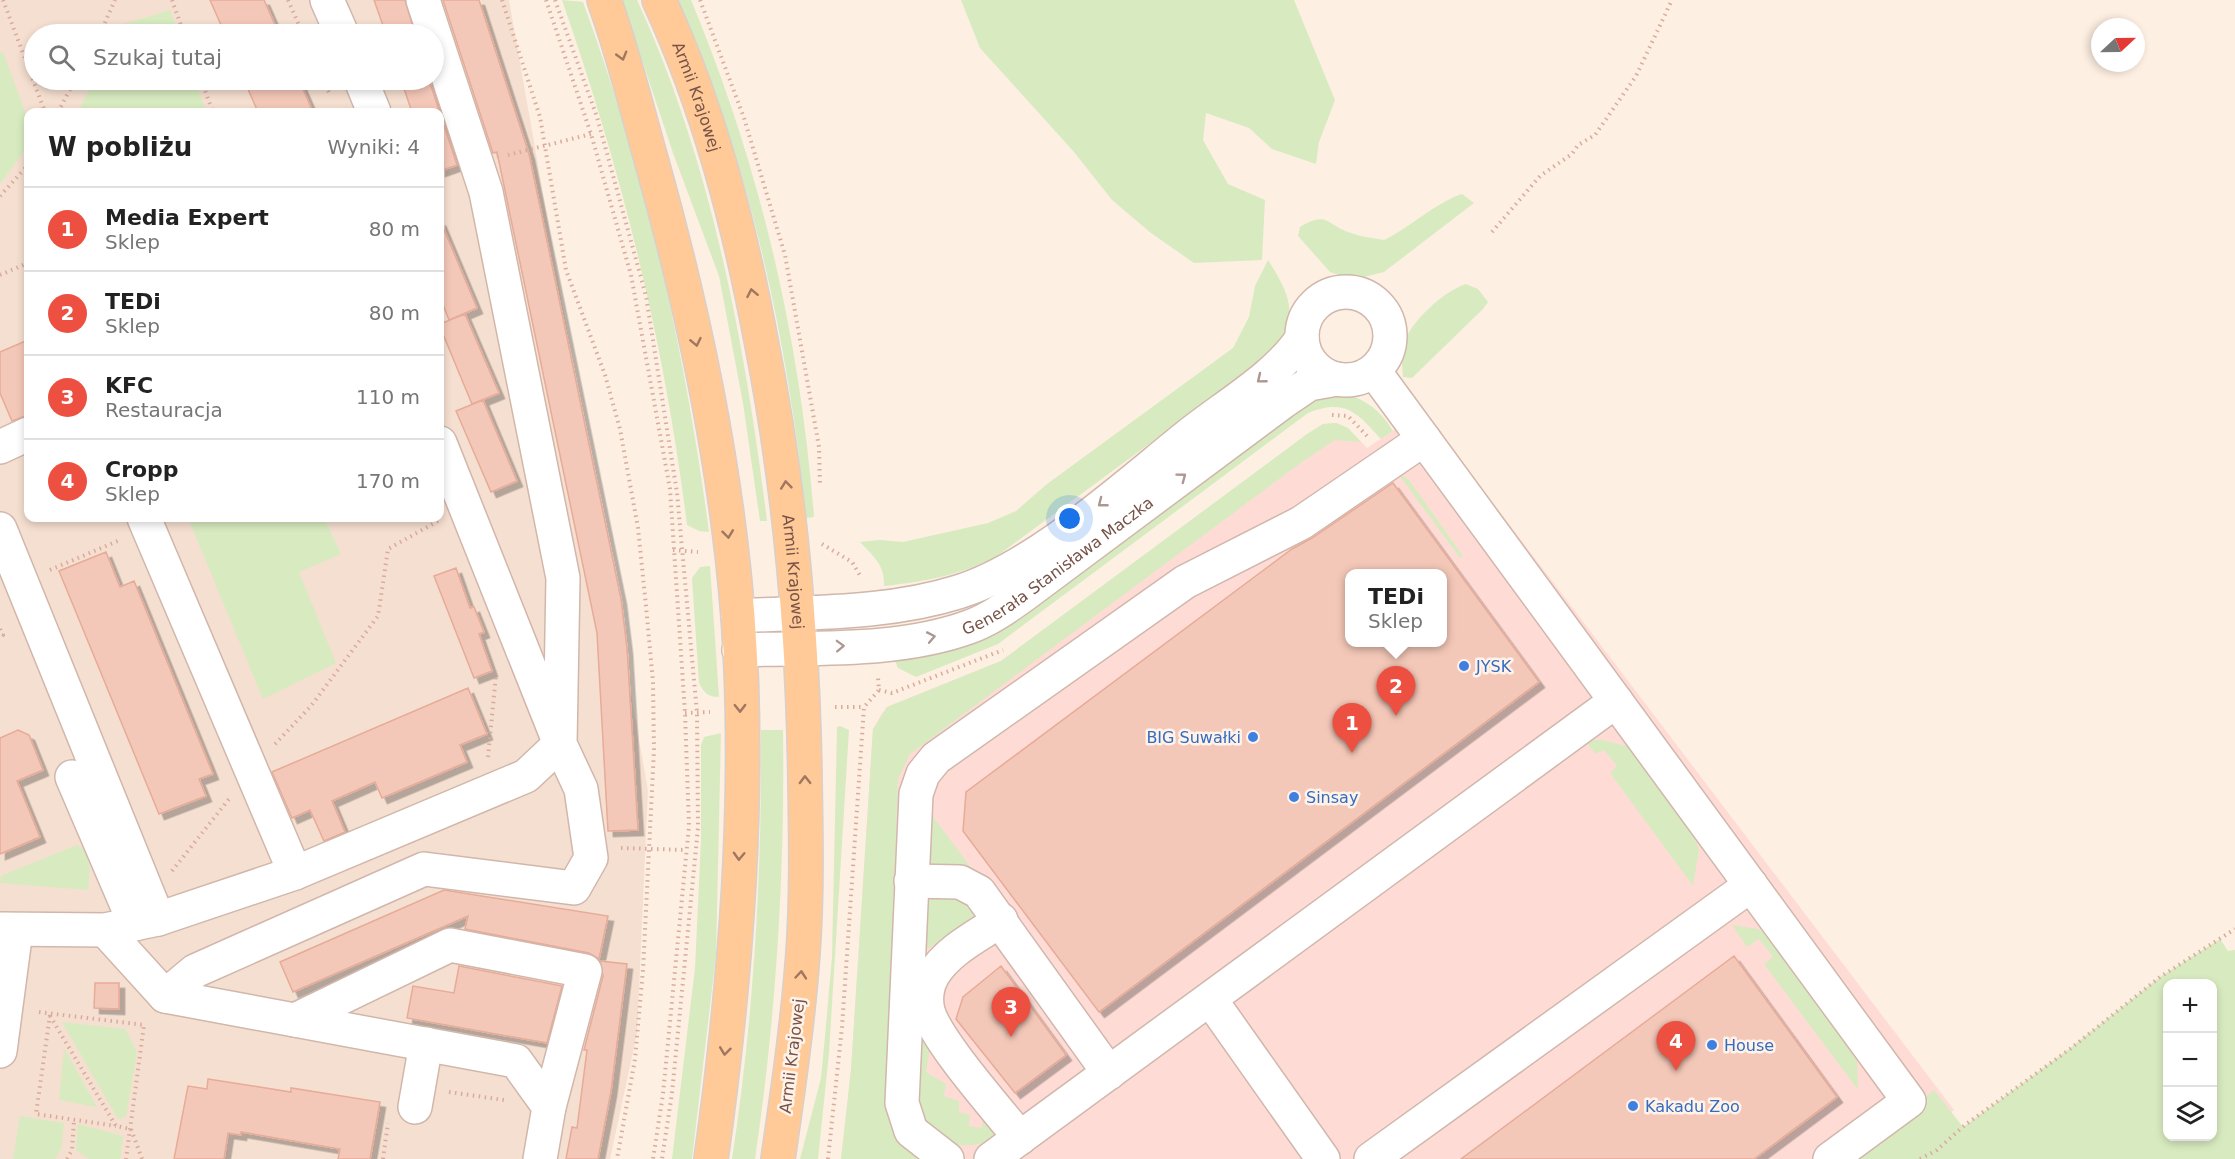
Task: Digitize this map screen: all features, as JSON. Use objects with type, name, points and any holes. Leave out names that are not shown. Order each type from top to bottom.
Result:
[{"type":"main road","points":[[604,0],[680,264],[715,433],[738,616],[741,798],[734,980],[711,1159]]},
{"type":"main road","name":"Armii Krajowej","points":[[660,0],[702,108],[744,251],[785,474],[800,648],[806,863],[803,951],[794,1054],[778,1159]]},
{"type":"street","points":[[327,0],[338,24]]},
{"type":"street","points":[[423,0],[431,24]]},
{"type":"street","points":[[0,1051],[7,1003],[8,930],[136,916],[295,873],[526,776],[560,744],[563,578],[486,192],[444,64]]},
{"type":"street","points":[[365,90],[372,108]]},
{"type":"street","points":[[1345,291],[1365,296],[1382,309],[1391,334],[1389,348],[1383,361],[1374,371],[1363,377],[1337,379],[1323,374],[1312,365],[1305,352],[1302,338],[1303,324],[1319,300],[1345,291]]},
{"type":"street","name":"Generała Stanisława Maczka","points":[[738,616],[896,605],[959,591],[1000,574],[1066,532],[1257,382],[1293,352],[1302,338]]},
{"type":"street","points":[[1374,371],[1909,1101],[1830,1159]]},
{"type":"street","name":"Generała Stanisława Maczka","points":[[739,650],[873,645],[944,635],[987,619],[1034,587],[1284,401],[1309,384],[1337,379]]},
{"type":"street","points":[[0,447],[24,436]]},
{"type":"street","points":[[947,1159],[911,1131],[902,1103],[916,794],[923,774],[936,758],[1185,582],[1301,523],[1424,439]]},
{"type":"street","points":[[165,996],[195,971],[424,869],[574,888],[591,858],[581,789],[560,744],[444,452]]},
{"type":"street","points":[[146,523],[243,781],[295,873]]},
{"type":"street","points":[[0,529],[165,996]]},
{"type":"street","points":[[991,1159],[1616,700]]},
{"type":"street","points":[[72,777],[136,916]]},
{"type":"street","points":[[911,880],[960,882],[972,886],[1001,921],[1109,1073]]},
{"type":"street","points":[[1371,1159],[1751,885]]},
{"type":"street","points":[[1001,921],[946,958],[932,976],[926,994],[929,1012],[945,1041],[1020,1138]]},
{"type":"street","points":[[295,1020],[450,945],[585,971],[549,1107],[540,1159]]},
{"type":"street","points":[[165,996],[516,1061],[549,1107]]},
{"type":"street","points":[[1210,999],[1323,1159]]},
{"type":"street","points":[[415,1107],[426,1044]]},
{"type":"path","points":[[3,0],[24,56]]},
{"type":"path","points":[[104,24],[115,0]]},
{"type":"path","points":[[172,0],[180,24]]},
{"type":"path","points":[[502,0],[524,61],[546,146],[566,270],[605,375],[617,418],[638,528],[653,682],[654,750],[639,1020],[617,1159]]},
{"type":"path","points":[[546,0],[591,134],[631,275],[670,489],[685,712],[688,826],[663,1094],[653,1159]]},
{"type":"path","points":[[555,0],[597,117],[646,296],[678,493],[697,712],[698,828],[672,1094],[662,1159]]},
{"type":"path","points":[[1492,232],[1540,176],[1572,154],[1578,145],[1595,135],[1636,76],[1672,0]]},
{"type":"path","points":[[37,90],[44,108]]},
{"type":"path","points":[[60,108],[70,90]]},
{"type":"path","points":[[205,90],[212,108]]},
{"type":"path","points":[[476,162],[591,134]]},
{"type":"path","points":[[0,196],[24,169]]},
{"type":"path","points":[[0,276],[24,265]]},
{"type":"path","points":[[444,517],[448,515]]},
{"type":"path","points":[[136,916],[243,781],[311,706],[378,616],[388,549],[436,522]]},
{"type":"path","points":[[40,574],[146,523]]},
{"type":"path","points":[[487,765],[500,631],[513,625]]},
{"type":"path","points":[[0,629],[3,635],[0,636]]},
{"type":"path","points":[[828,1159],[842,1027],[864,707],[879,690],[873,645]]},
{"type":"path","points":[[589,847],[686,850]]},
{"type":"path","points":[[1920,1159],[1937,1150],[1962,1127],[2070,1049],[2160,977],[2235,929]]},
{"type":"path","points":[[7,1003],[50,1015],[144,1025],[126,1159]]},
{"type":"path","points":[[50,1015],[36,1114],[130,1129]]},
{"type":"path","points":[[50,1015],[116,1125]]},
{"type":"path","points":[[67,1159],[72,1150],[74,1120]]},
{"type":"path","points":[[130,1129],[142,1159]]},
{"type":"shaded area","points":[[0,0],[509,0],[648,791],[637,1033],[610,1159],[0,1159]]},
{"type":"shaded area","name":"BIG Suwałki","points":[[1423,411],[1954,1110],[1884,1159],[841,1159],[851,1070],[873,729],[881,715],[887,707],[1001,661],[1323,424],[1336,423],[1348,428],[1367,448]]},
{"type":"green space","points":[[562,0],[583,2],[606,66],[644,197],[661,264],[688,397],[709,532],[699,531],[687,525],[666,390],[639,259],[604,130]]},
{"type":"green space","points":[[622,0],[637,0],[686,125],[705,190],[736,321],[767,521],[760,521],[743,403],[719,276],[673,153]]},
{"type":"green space","points":[[678,0],[691,0],[716,62],[757,189],[787,318],[799,384],[814,517],[806,518],[789,385],[777,319],[745,189],[726,125]]},
{"type":"green space","points":[[961,0],[1294,0],[1335,100],[1319,142],[1316,164],[1272,149],[1249,128],[1206,113],[1203,140],[1228,184],[1265,200],[1262,260],[1194,263],[1151,233],[1112,200],[1074,152],[980,48]]},
{"type":"green space","points":[[170,10],[175,24],[123,24]]},
{"type":"green space","points":[[3,52],[24,109],[24,151],[0,184],[0,53]]},
{"type":"green space","points":[[89,90],[198,90],[205,108],[80,108]]},
{"type":"green space","points":[[1462,194],[1474,203],[1384,272],[1364,277],[1346,277],[1330,272],[1298,236],[1300,227],[1322,219],[1343,230],[1384,240],[1442,203]]},
{"type":"green space","points":[[1268,260],[1288,298],[1289,309],[1284,331],[1267,357],[997,556],[942,577],[884,586],[881,567],[860,542],[880,540],[903,542],[988,523],[1016,511],[1047,484],[1233,348],[1249,317],[1255,286]]},
{"type":"green space","points":[[1466,284],[1478,289],[1488,302],[1412,378],[1403,377],[1403,348],[1413,327],[1438,300]]},
{"type":"green space","points":[[1343,393],[1372,407],[1393,431],[1381,439],[1357,415],[1341,408],[1332,407],[1308,413],[998,644],[916,677],[898,668],[892,654],[918,655],[943,651],[967,644],[990,633],[1311,397]]},
{"type":"green space","points":[[1336,423],[1348,428],[1361,442],[1335,440],[1302,462],[910,754],[898,779],[887,1074],[923,1159],[841,1159],[851,1070],[873,729],[887,707],[1001,661],[1307,434],[1323,424]]},
{"type":"green space","points":[[1396,471],[1409,480],[1463,556],[1460,558]]},
{"type":"green space","points":[[190,522],[326,522],[341,554],[299,572],[336,663],[263,699]]},
{"type":"green space","points":[[710,566],[719,697],[707,694],[699,683],[692,578],[700,567]]},
{"type":"green space","points":[[837,727],[849,730],[829,1053],[818,1159],[800,1159],[821,1078],[825,1036],[832,957]]},
{"type":"green space","points":[[761,730],[783,730],[778,945],[769,1052],[755,1159],[732,1159],[746,1052],[755,945],[760,838]]},
{"type":"green space","points":[[721,733],[716,955],[692,1159],[672,1159],[695,968],[701,840],[701,745],[704,737]]},
{"type":"green space","points":[[1585,740],[1602,740],[1631,747],[1690,824],[1699,850],[1693,886],[1610,773],[1617,766],[1604,750],[1595,754]]},
{"type":"green space","points":[[927,808],[977,876],[925,872]]},
{"type":"green space","points":[[77,845],[88,859],[88,890],[0,883],[1,876]]},
{"type":"green space","points":[[959,892],[975,915],[929,948],[920,948],[924,893]]},
{"type":"green space","points":[[1732,925],[1758,929],[1773,937],[1857,1055],[1858,1090],[1764,964],[1773,957],[1759,939],[1747,947]]},
{"type":"green space","points":[[2220,939],[2228,951],[2235,950],[2235,1159],[1844,1159],[1934,1090],[1963,1127],[2069,1049],[2160,977]]},
{"type":"green space","points":[[919,1016],[932,1039],[926,1072],[946,1084],[944,1096],[959,1101],[959,1112],[970,1115],[969,1126],[982,1128],[984,1108],[995,1133],[985,1142],[967,1145],[949,1142],[936,1136],[921,1120],[916,1097]]},
{"type":"green space","points":[[62,1022],[125,1029],[137,1052],[126,1117],[118,1119]]},
{"type":"green space","points":[[64,1048],[97,1107],[59,1100]]},
{"type":"green space","points":[[20,1116],[64,1123],[61,1149],[55,1159],[13,1159]]},
{"type":"green space","points":[[78,1124],[123,1136],[120,1159],[89,1159],[76,1150]]},
{"type":"building","points":[[210,0],[264,0],[275,24],[221,24]]},
{"type":"building","points":[[374,0],[405,0],[412,24],[382,24]]},
{"type":"building","points":[[443,0],[479,0],[529,154],[621,599],[627,648],[638,830],[608,831],[597,633],[497,152],[493,153]]},
{"type":"building","points":[[248,90],[303,90],[311,108],[256,108]]},
{"type":"building","points":[[404,90],[432,90],[439,108],[411,108]]},
{"type":"building","points":[[444,125],[457,165],[444,170]]},
{"type":"building","points":[[444,230],[477,308],[449,320],[444,307]]},
{"type":"building","points":[[465,314],[499,393],[472,404],[444,337],[444,322]]},
{"type":"building","points":[[24,342],[24,416],[12,421],[0,393],[0,352]]},
{"type":"building","points":[[483,400],[517,481],[491,492],[456,411]]},
{"type":"building","name":"BIG Suwałki","points":[[1393,483],[1539,682],[1099,1012],[963,831],[966,792],[1292,549]]},
{"type":"building","points":[[106,552],[120,587],[134,581],[213,774],[199,779],[206,796],[159,814],[59,571]]},
{"type":"building","points":[[456,568],[470,608],[474,607],[484,632],[479,634],[492,671],[474,678],[434,576]]},
{"type":"building","points":[[468,688],[487,734],[460,745],[467,762],[382,798],[375,782],[332,801],[345,832],[324,841],[310,810],[292,818],[272,772]]},
{"type":"building","points":[[18,730],[29,735],[43,770],[17,781],[40,837],[0,854],[0,738]]},
{"type":"building","points":[[444,890],[608,916],[599,959],[589,953],[465,929],[468,916],[293,992],[280,962]]},
{"type":"building","points":[[1734,956],[1837,1097],[1754,1159],[1461,1159]]},
{"type":"building","points":[[600,961],[627,964],[611,1091],[598,1159],[566,1159],[572,1127],[577,1128],[587,1050],[584,1050],[603,976]]},
{"type":"building","points":[[459,966],[562,986],[547,1043],[407,1018],[413,986],[454,993]]},
{"type":"building","points":[[1001,966],[1066,1055],[1015,1093],[956,1019],[963,997]]},
{"type":"building","points":[[95,983],[119,983],[119,1009],[94,1008]]},
{"type":"building","points":[[208,1079],[291,1092],[291,1088],[380,1102],[370,1159],[338,1159],[340,1149],[241,1132],[241,1135],[228,1133],[224,1159],[174,1159],[188,1086],[207,1089]]},
{"type":"place","name":"JYSK","points":[[1464,666]]},
{"type":"place","name":"TEDi","points":[[1396,716]]},
{"type":"place","name":"BIG Suwałki","points":[[1253,737]]},
{"type":"place","name":"Media Expert","points":[[1352,753]]},
{"type":"place","name":"Sinsay","points":[[1294,797]]},
{"type":"place","name":"KFC","points":[[1011,1037]]},
{"type":"place","name":"House","points":[[1712,1045]]},
{"type":"place","name":"Cropp","points":[[1676,1071]]},
{"type":"place","name":"Kakadu Zoo","points":[[1633,1106]]}]
